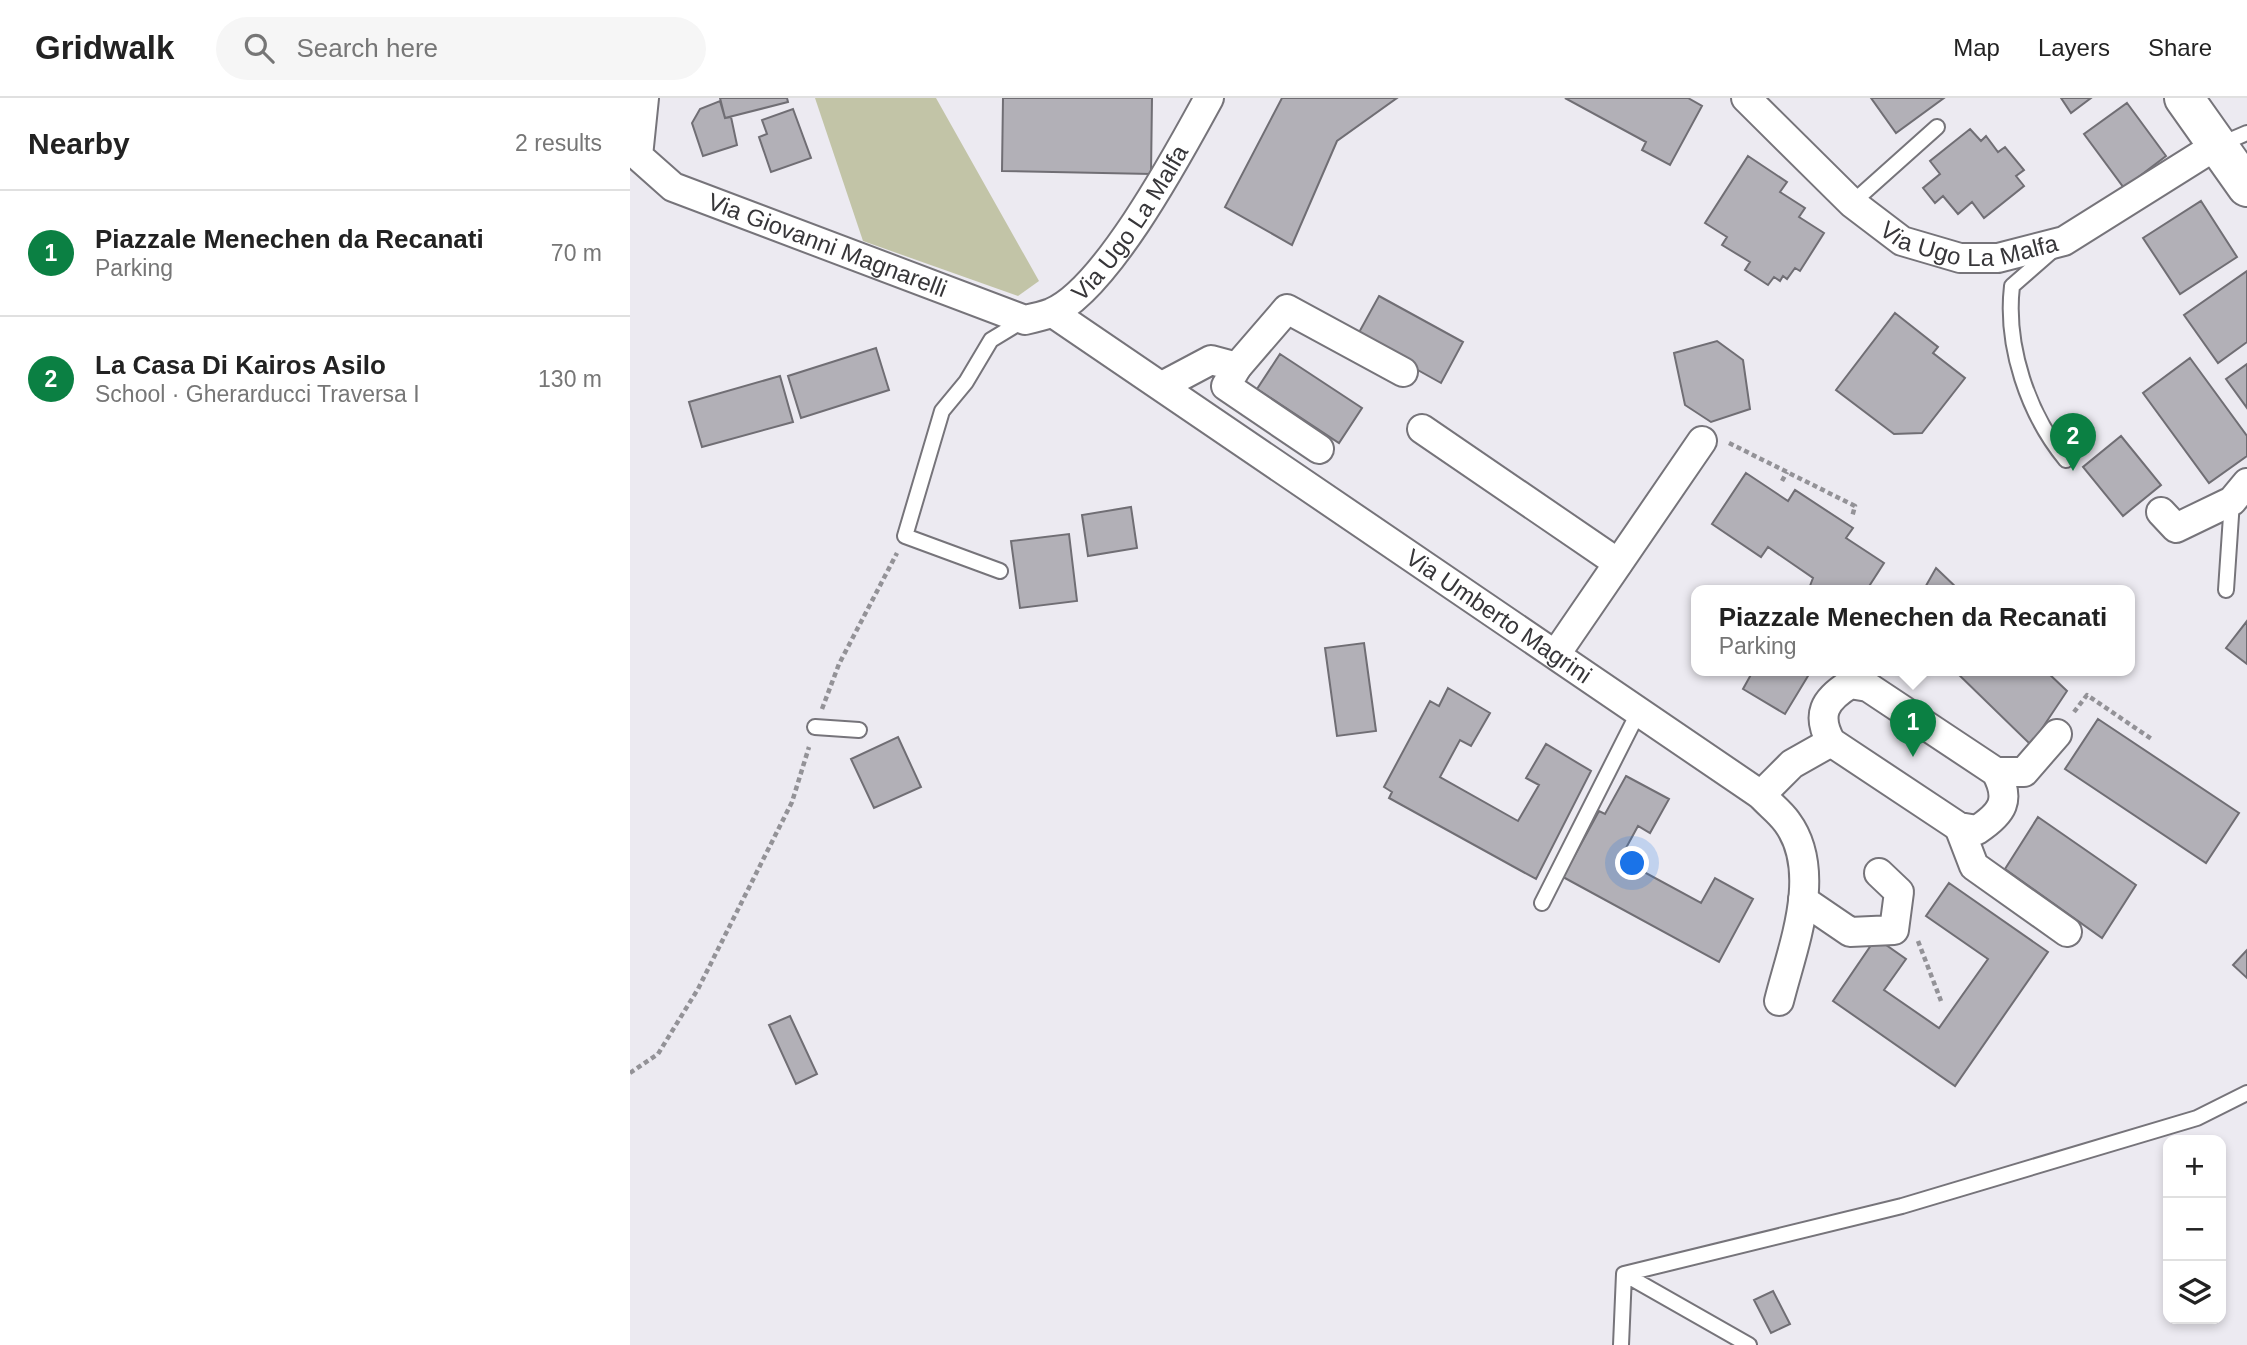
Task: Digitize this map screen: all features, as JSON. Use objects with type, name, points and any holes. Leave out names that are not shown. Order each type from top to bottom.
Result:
[{"type":"main road","points":[[2185,98],[2232,139],[2247,187]]},
{"type":"street","name":"Via Giovanni Magnarelli","points":[[643,98],[638,156],[673,187],[1025,320]]},
{"type":"street","name":"Via Ugo La Malfa","points":[[1025,320],[1053,313],[1092,281],[1160,188],[1209,98]]},
{"type":"street","name":"Via Ugo La Malfa","points":[[1746,98],[1852,203],[1902,242],[1960,258],[1998,258],[2064,241],[2232,139]]},
{"type":"street","points":[[1319,449],[1226,386],[1237,368],[1287,309],[1403,372]]},
{"type":"street","name":"Via Umberto Magrini","points":[[1053,313],[1761,795],[1788,823],[1803,859],[1803,900],[1779,1001]]},
{"type":"street","points":[[1162,386],[1211,360],[1237,368]]},
{"type":"street","points":[[1422,429],[1618,563]]},
{"type":"street","points":[[1556,654],[1702,441]]},
{"type":"street","points":[[2161,512],[2176,528],[2239,492]]},
{"type":"street","points":[[1850,684],[1868,687],[1996,772],[2006,789],[2003,805],[1993,820],[1977,830],[1959,827],[1831,742],[1822,726],[1825,709],[1835,693],[1850,684]]},
{"type":"street","points":[[1996,772],[2024,772],[2057,734]]},
{"type":"street","points":[[1761,795],[1792,764],[1831,742]]},
{"type":"street","points":[[1959,827],[1974,866],[2067,932]]},
{"type":"street","points":[[1803,900],[1850,932],[1894,930],[1899,892],[1879,873]]},
{"type":"lane","points":[[1852,203],[1937,127]]},
{"type":"lane","points":[[2064,241],[2012,286],[2009,313],[2017,359],[2034,407],[2050,440],[2066,460]]},
{"type":"lane","points":[[1000,571],[905,536],[942,411],[966,382],[991,340],[1025,320]]},
{"type":"lane","points":[[2226,590],[2239,492]]},
{"type":"lane","points":[[1542,903],[1639,711]]},
{"type":"lane","points":[[815,727],[859,730]]},
{"type":"lane","points":[[1624,1274],[1902,1206],[2197,1118],[2247,1093]]},
{"type":"lane","points":[[1621,1345],[1624,1274]]},
{"type":"lane","points":[[1624,1274],[1749,1345]]},
{"type":"path","points":[[1702,441],[1716,436],[1856,506],[1852,517]]},
{"type":"path","points":[[1782,481],[1787,472]]},
{"type":"path","points":[[630,1073],[658,1054],[698,989],[792,802],[815,727],[839,664],[905,536]]},
{"type":"path","points":[[2057,734],[2087,695],[2153,740]]},
{"type":"green space","points":[[815,98],[936,98],[1039,281],[1018,296],[863,241]]},
{"type":"building","points":[[720,98],[787,98],[788,102],[725,118]]},
{"type":"building","points":[[1003,98],[1152,98],[1151,174],[1002,171]]},
{"type":"building","points":[[1282,98],[1397,98],[1337,141],[1292,245],[1225,207]]},
{"type":"building","points":[[1565,98],[1688,98],[1702,106],[1670,165],[1642,150],[1646,142]]},
{"type":"building","points":[[1871,98],[1944,98],[1896,133]]},
{"type":"building","points":[[2061,98],[2091,98],[2071,113]]},
{"type":"building","points":[[720,101],[725,118],[731,117],[737,145],[703,156],[692,123],[700,109]]},
{"type":"building","points":[[2127,103],[2166,156],[2124,188],[2084,134]]},
{"type":"building","points":[[793,109],[811,158],[771,172],[759,137],[767,134],[762,120]]},
{"type":"building","points":[[1970,129],[1981,141],[1986,136],[1998,152],[2005,147],[2024,170],[2016,176],[2024,186],[1984,218],[1972,202],[1958,214],[1943,196],[1935,203],[1923,188],[1940,174],[1930,161]]},
{"type":"building","points":[[1748,156],[1787,182],[1780,192],[1805,208],[1799,217],[1824,233],[1800,271],[1795,268],[1787,279],[1783,276],[1780,281],[1774,277],[1768,285],[1745,270],[1750,262],[1722,245],[1727,237],[1705,223]]},
{"type":"building","points":[[2201,201],[2237,257],[2180,294],[2143,238]]},
{"type":"building","points":[[2247,271],[2247,342],[2218,363],[2184,315]]},
{"type":"building","points":[[1379,296],[1463,342],[1441,383],[1357,336]]},
{"type":"building","points":[[1895,313],[1938,347],[1933,353],[1965,378],[1922,433],[1894,434],[1836,390]]},
{"type":"building","points":[[1717,341],[1743,360],[1750,409],[1711,422],[1685,405],[1674,353]]},
{"type":"building","points":[[876,348],[889,390],[801,418],[788,376]]},
{"type":"building","points":[[1280,354],[1362,408],[1339,443],[1257,389]]},
{"type":"building","points":[[2190,358],[2247,436],[2247,456],[2209,483],[2143,393]]},
{"type":"building","points":[[2247,364],[2247,408],[2226,379]]},
{"type":"building","points":[[780,376],[793,422],[702,447],[689,402]]},
{"type":"building","points":[[2121,436],[2161,485],[2123,516],[2083,467]]},
{"type":"building","points":[[1746,473],[1788,501],[1795,490],[1853,528],[1846,538],[1884,563],[1870,585],[1810,585],[1813,578],[1768,547],[1761,557],[1712,524]]},
{"type":"building","points":[[1131,507],[1137,548],[1088,556],[1082,515]]},
{"type":"building","points":[[1069,534],[1077,601],[1020,608],[1011,541]]},
{"type":"building","points":[[1936,568],[1954,585],[1926,585]]},
{"type":"building","points":[[2247,621],[2247,664],[2226,648]]},
{"type":"building","points":[[1364,643],[1376,731],[1337,736],[1325,648]]},
{"type":"building","points":[[1750,676],[1808,676],[1785,714],[1743,689]]},
{"type":"building","points":[[1960,676],[2051,676],[2067,691],[2031,745]]},
{"type":"building","points":[[1448,688],[1490,713],[1471,746],[1460,740],[1440,777],[1518,821],[1539,785],[1526,778],[1546,744],[1591,771],[1536,879],[1389,798],[1392,792],[1384,787],[1430,701],[1439,706]]},
{"type":"building","points":[[2098,719],[2239,813],[2206,863],[2065,769]]},
{"type":"building","points":[[898,737],[921,787],[874,808],[851,759]]},
{"type":"building","points":[[1626,776],[1669,799],[1650,833],[1638,826],[1620,859],[1701,903],[1715,878],[1753,899],[1719,962],[1563,877],[1599,811],[1605,814]]},
{"type":"building","points":[[2038,817],[2136,885],[2102,938],[2005,869]]},
{"type":"building","points":[[1949,883],[2048,952],[1955,1086],[1833,1001],[1876,938],[1906,959],[1884,990],[1939,1028],[1988,959],[1926,916]]},
{"type":"building","points":[[2247,950],[2247,978],[2233,965]]},
{"type":"building","points":[[790,1016],[817,1074],[796,1084],[769,1025]]},
{"type":"building","points":[[1773,1291],[1790,1324],[1771,1333],[1754,1300]]},
{"type":"place","name":"La Casa Di Kairos Asilo","points":[[2073,471]]},
{"type":"place","name":"Piazzale Menechen da Recanati","points":[[1913,757]]}]
